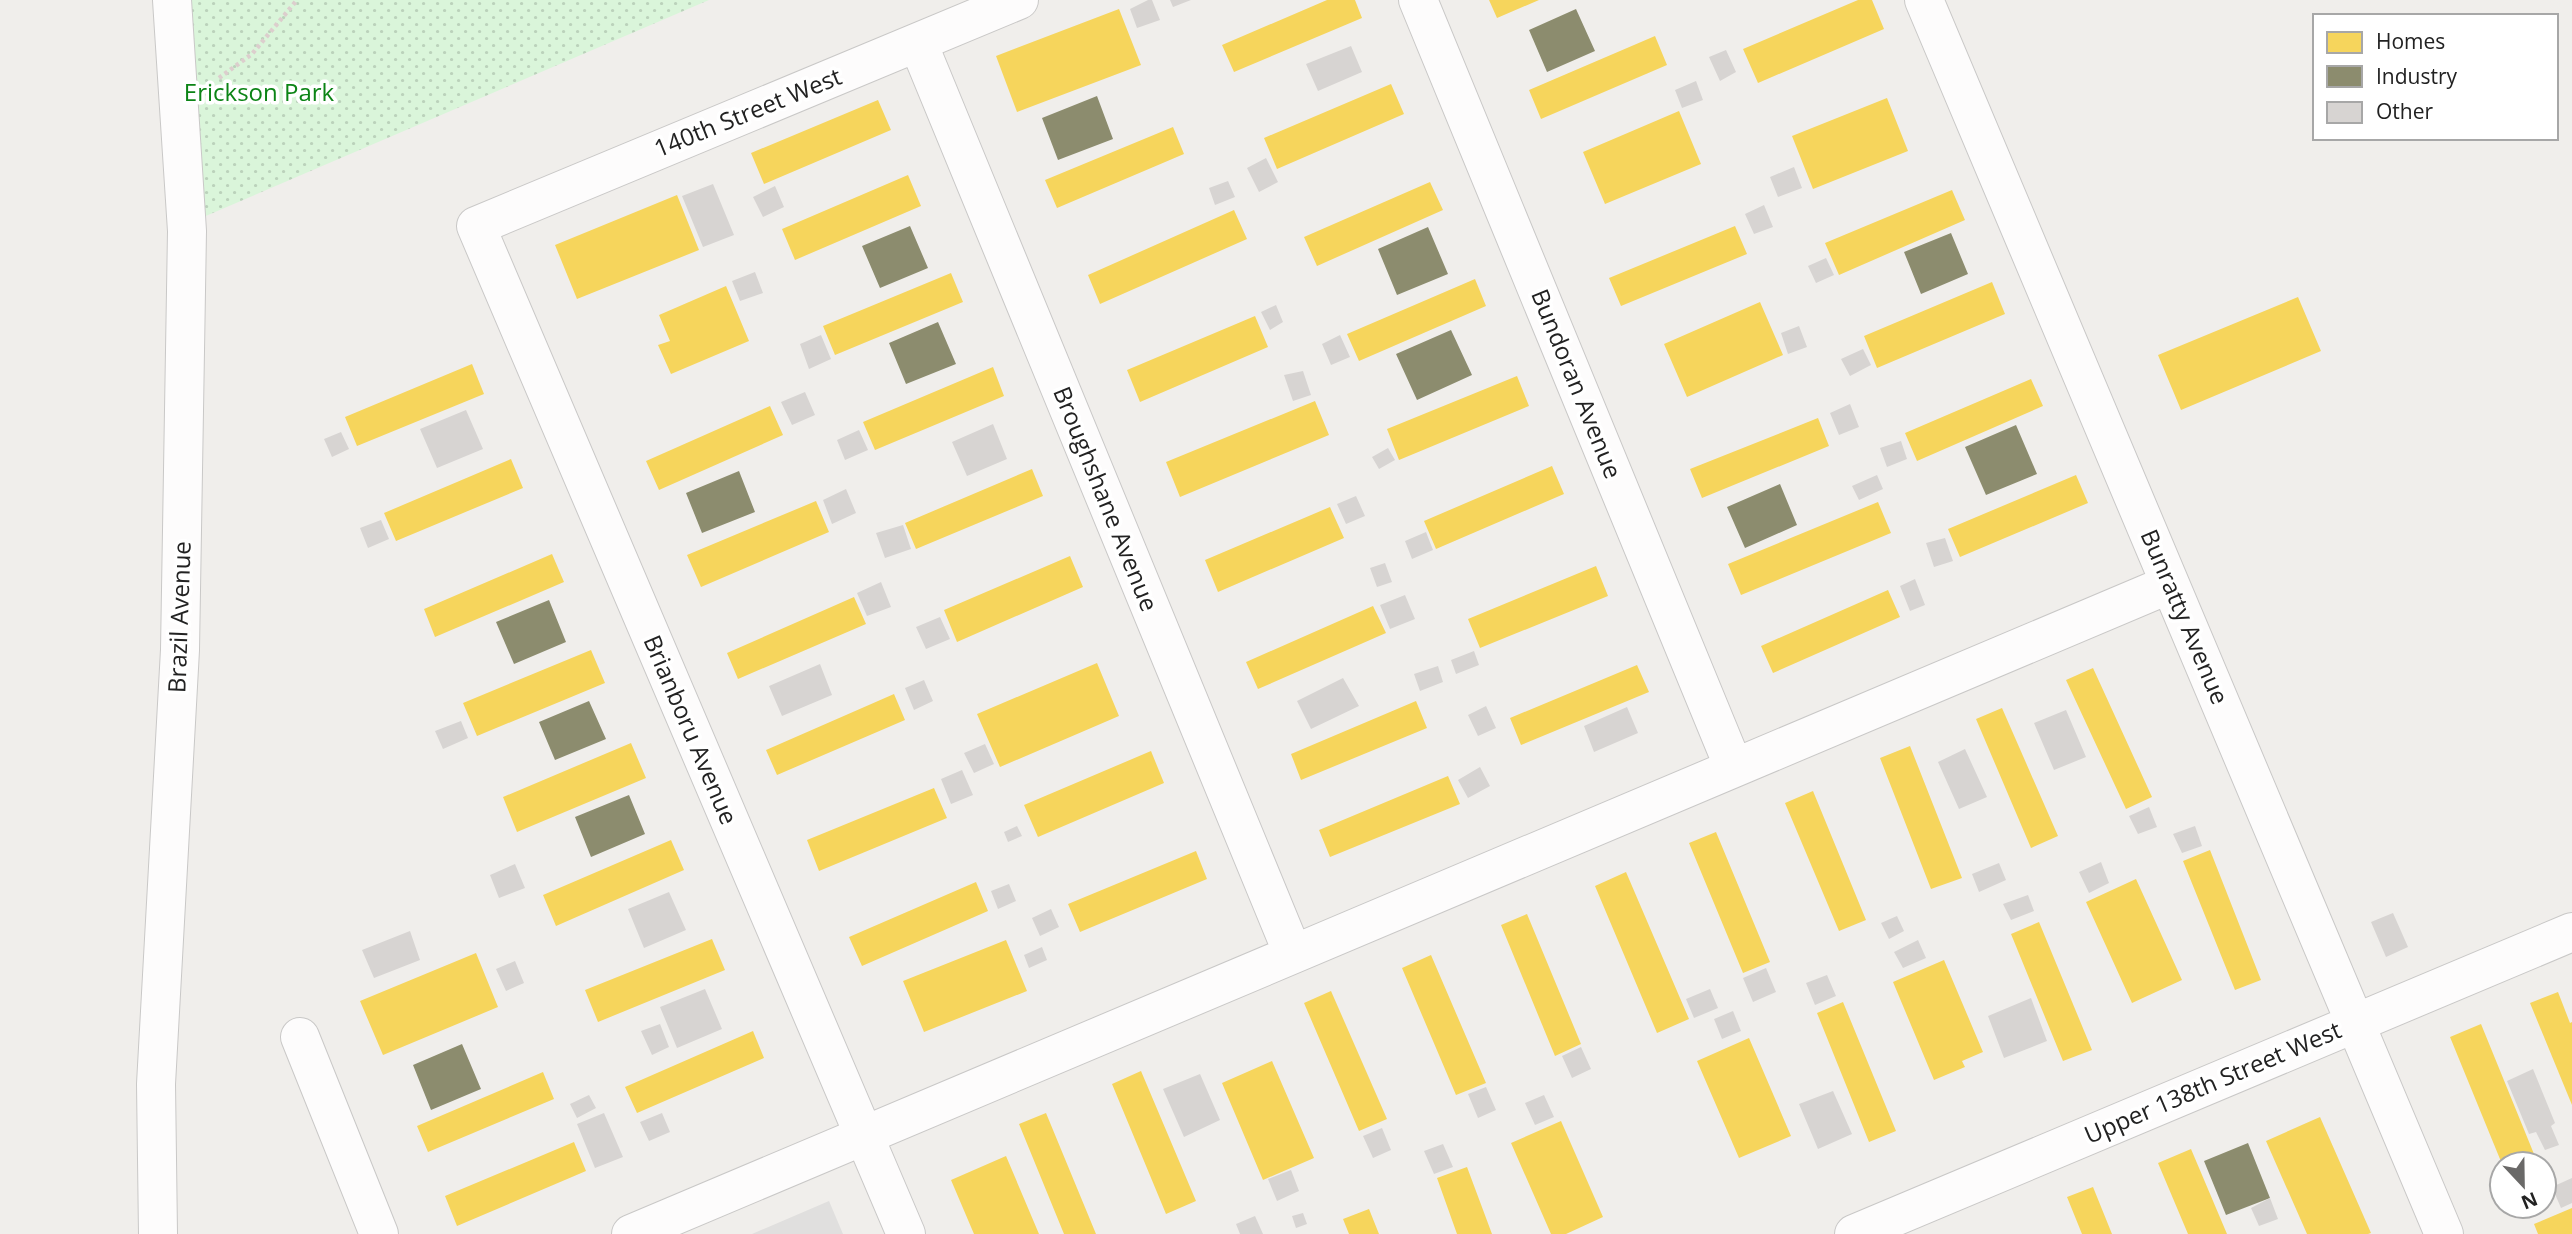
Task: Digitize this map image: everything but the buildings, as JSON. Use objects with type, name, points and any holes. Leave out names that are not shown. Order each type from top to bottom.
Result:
[{"type":"street","name":"Brazil Avenue","points":[[158,1234],[156,1084],[180,650],[187,231],[172,0]]},
{"type":"street","name":"140th Street West","points":[[475,226],[1019,0]]},
{"type":"street","name":"Bundoran Avenue","points":[[1418,0],[1734,768]]},
{"type":"street","name":"Bunratty Avenue","points":[[1924,0],[2444,1234]]},
{"type":"street","name":"Broughshane Avenue","points":[[918,43],[1293,954]]},
{"type":"street","name":"Brianboru Avenue","points":[[475,226],[905,1234]]},
{"type":"street","points":[[631,1234],[2170,584]]},
{"type":"street","name":"Upper 138th Street West","points":[[1854,1234],[2572,932]]},
{"type":"street","points":[[300,1037],[379,1234]]},
{"type":"path","points":[[178,92],[219,78],[252,54],[297,0]]},
{"type":"green space","name":"Erickson Park","points":[[159,0],[709,0],[173,230]]},
{"type":"shaded area","points":[[829,1201],[843,1234],[752,1234]]}]
